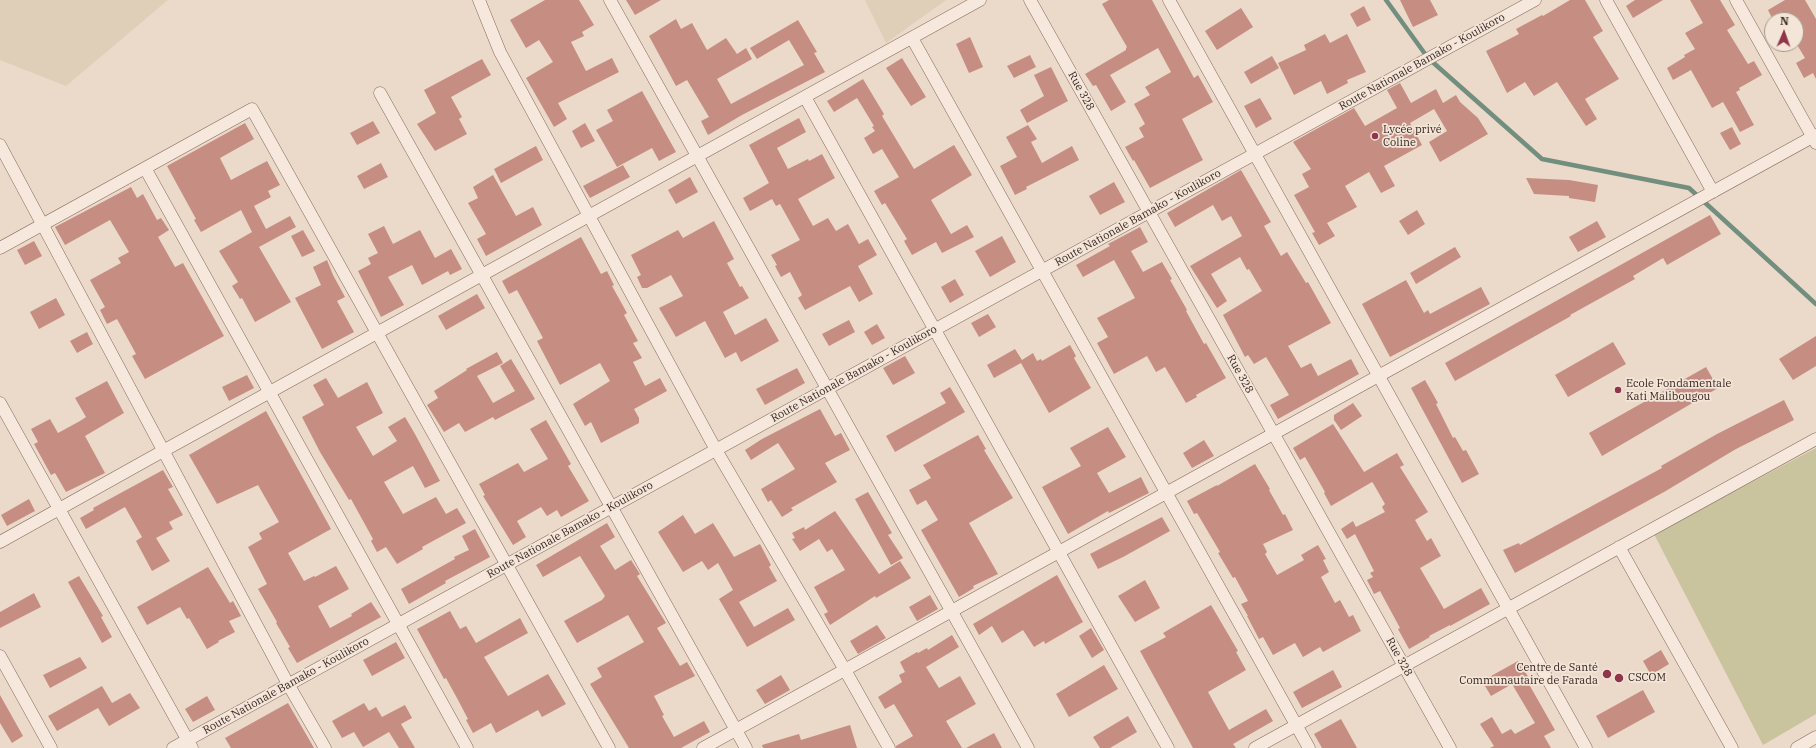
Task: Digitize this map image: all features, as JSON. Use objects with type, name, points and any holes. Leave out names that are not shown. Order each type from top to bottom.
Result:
[{"type":"street","points":[[479,0],[500,52],[716,450],[845,670],[888,748]]},
{"type":"street","points":[[610,0],[1028,748]]},
{"type":"street","points":[[0,542],[980,0]]},
{"type":"street","name":"Rue 328","points":[[1030,0],[1450,748]]},
{"type":"street","points":[[1169,0],[1586,748]]},
{"type":"street","name":"Route Nationale Bamako - Koulikoro","points":[[173,748],[190,744],[288,684],[1535,0]]},
{"type":"street","points":[[1606,0],[1713,192]]},
{"type":"street","points":[[703,748],[1713,192],[1815,138],[1736,0]]},
{"type":"street","points":[[912,38],[1308,748]]},
{"type":"street","points":[[380,93],[746,748]]},
{"type":"street","points":[[805,97],[1168,748]]},
{"type":"street","points":[[0,248],[252,110],[609,748]]},
{"type":"street","points":[[0,145],[44,224],[163,451],[288,684],[325,748]]},
{"type":"street","points":[[145,168],[467,748]]},
{"type":"street","points":[[0,403],[190,744]]},
{"type":"street","points":[[1255,748],[1816,439]]},
{"type":"street","points":[[1619,547],[1732,748]]},
{"type":"street","points":[[0,656],[51,748]]},
{"type":"street","points":[[1797,748],[1816,738]]},
{"type":"shaded area","points":[[0,0],[168,0],[66,86],[0,60]]},
{"type":"shaded area","points":[[865,0],[946,0],[886,43]]},
{"type":"shaded area","points":[[1816,448],[1816,714],[1763,745],[1654,534]]},
{"type":"building","points":[[545,0],[579,0],[594,25],[582,32],[584,36],[571,42],[586,71],[612,58],[619,72],[558,103],[567,119],[554,127],[526,78],[553,62],[539,40],[526,48],[510,20]]},
{"type":"building","points":[[626,0],[661,0],[635,15]]},
{"type":"building","points":[[1109,0],[1152,0],[1194,78],[1198,75],[1213,102],[1182,119],[1203,160],[1150,188],[1125,147],[1144,137],[1139,128],[1145,124],[1134,104],[1150,95],[1145,87],[1171,72],[1158,48],[1110,75],[1126,102],[1111,111],[1096,85],[1093,86],[1085,74],[1126,50],[1127,47],[1102,4]]},
{"type":"building","points":[[1400,0],[1430,0],[1438,15],[1413,27]]},
{"type":"building","points":[[1570,0],[1585,0],[1603,31],[1593,37],[1619,79],[1585,99],[1597,119],[1586,126],[1557,82],[1534,96],[1525,82],[1507,93],[1486,51],[1519,34],[1516,29],[1542,15],[1543,16]]},
{"type":"building","points":[[1635,0],[1663,0],[1633,18],[1626,6]]},
{"type":"building","points":[[1690,0],[1720,0],[1735,25],[1727,30],[1748,64],[1754,61],[1762,75],[1739,88],[1740,90],[1736,92],[1754,125],[1740,132],[1723,102],[1712,108],[1691,70],[1673,80],[1667,68],[1685,57],[1684,55],[1695,49],[1685,33],[1703,23]]},
{"type":"building","points":[[1785,0],[1805,0],[1816,19],[1816,79],[1813,73],[1804,78],[1796,63],[1805,58],[1801,52],[1804,52],[1804,12],[1769,12],[1768,10]]},
{"type":"building","points":[[1364,6],[1371,20],[1357,27],[1350,14]]},
{"type":"building","points":[[1241,8],[1253,27],[1217,50],[1205,31]]},
{"type":"building","points":[[676,19],[681,29],[692,23],[707,50],[726,38],[737,54],[746,48],[752,59],[717,79],[731,104],[804,65],[789,40],[757,59],[750,48],[798,20],[817,52],[814,53],[825,72],[742,115],[708,135],[701,121],[709,117],[687,80],[676,86],[649,36]]},
{"type":"building","points":[[1325,34],[1330,43],[1347,34],[1366,72],[1347,80],[1348,83],[1327,94],[1321,81],[1294,95],[1278,63],[1306,50],[1304,45]]},
{"type":"building","points":[[970,37],[983,67],[969,73],[956,44]]},
{"type":"building","points":[[1030,55],[1036,67],[1014,78],[1007,66]]},
{"type":"building","points":[[1272,56],[1279,68],[1251,84],[1244,72]]},
{"type":"building","points":[[902,58],[926,97],[911,106],[886,68]]},
{"type":"building","points":[[482,59],[491,75],[451,97],[462,117],[459,119],[467,134],[435,151],[417,124],[436,113],[424,90]]},
{"type":"building","points":[[1051,67],[1068,101],[1027,123],[1020,110],[1044,96],[1034,75]]},
{"type":"building","points":[[863,79],[884,114],[882,116],[914,169],[954,145],[972,175],[931,200],[951,234],[967,225],[974,237],[942,253],[936,242],[912,255],[904,241],[907,239],[885,203],[882,205],[874,191],[899,177],[882,149],[873,154],[864,138],[875,131],[872,127],[874,126],[857,98],[834,112],[827,101]]},
{"type":"building","points":[[1400,83],[1411,103],[1436,89],[1443,103],[1456,95],[1460,102],[1478,118],[1488,134],[1440,162],[1429,142],[1447,131],[1434,109],[1410,123],[1422,145],[1384,166],[1395,186],[1381,193],[1369,172],[1345,186],[1357,207],[1327,223],[1335,236],[1319,245],[1312,233],[1315,232],[1294,195],[1309,187],[1302,174],[1311,169],[1293,142],[1354,108],[1365,126],[1397,108],[1387,90]]},
{"type":"building","points":[[642,91],[676,152],[659,161],[652,148],[617,167],[596,130],[613,121],[607,110]]},
{"type":"building","points":[[1260,98],[1272,119],[1256,128],[1244,106]]},
{"type":"building","points":[[799,118],[806,132],[777,148],[788,169],[822,154],[835,178],[798,199],[813,226],[828,218],[836,231],[848,224],[859,244],[868,239],[877,255],[858,266],[873,294],[859,302],[850,286],[805,310],[798,298],[802,295],[790,272],[781,277],[775,266],[777,265],[771,255],[800,240],[780,204],[776,206],[772,199],[750,211],[743,198],[769,183],[749,145]]},
{"type":"building","points":[[373,121],[380,133],[357,145],[350,133]]},
{"type":"building","points":[[245,123],[254,139],[220,158],[231,180],[267,161],[280,185],[268,191],[271,197],[254,206],[266,229],[290,216],[296,227],[259,247],[291,302],[255,322],[242,298],[240,299],[232,286],[238,282],[219,251],[252,232],[241,210],[201,232],[194,220],[196,219],[167,166]]},
{"type":"building","points":[[585,123],[595,141],[581,148],[572,131]]},
{"type":"building","points":[[1028,125],[1037,139],[1031,142],[1042,163],[1072,146],[1079,160],[1026,187],[1027,189],[1015,195],[1000,166],[1017,157],[1006,137]]},
{"type":"building","points":[[1732,127],[1741,144],[1730,150],[1720,133]]},
{"type":"building","points":[[536,146],[543,160],[501,183],[494,169]]},
{"type":"building","points":[[381,163],[388,177],[364,189],[357,176]]},
{"type":"building","points":[[623,165],[630,177],[590,198],[583,186]]},
{"type":"building","points":[[1241,170],[1271,222],[1264,226],[1281,256],[1287,252],[1306,283],[1308,282],[1331,323],[1288,346],[1301,368],[1311,363],[1318,376],[1351,359],[1359,374],[1278,419],[1270,405],[1289,395],[1266,357],[1254,364],[1248,355],[1245,357],[1223,315],[1262,291],[1240,257],[1211,274],[1227,301],[1217,308],[1190,266],[1242,236],[1231,216],[1222,221],[1213,205],[1175,227],[1167,213]]},
{"type":"building","points":[[493,175],[516,216],[533,207],[542,225],[486,256],[477,239],[486,234],[468,203],[478,198],[473,187]]},
{"type":"building","points":[[690,177],[698,192],[676,204],[668,190]]},
{"type":"building","points":[[1526,178],[1569,180],[1598,185],[1595,202],[1569,198],[1569,196],[1534,194]]},
{"type":"building","points":[[1114,182],[1125,202],[1100,215],[1089,196]]},
{"type":"building","points":[[131,187],[137,198],[143,194],[157,220],[161,218],[169,230],[158,237],[175,267],[183,263],[224,336],[145,379],[132,356],[136,354],[117,319],[107,324],[100,310],[105,307],[90,280],[121,263],[118,258],[129,252],[110,220],[65,245],[55,227]]},
{"type":"building","points":[[1417,210],[1425,224],[1408,235],[1399,221]]},
{"type":"building","points":[[1710,215],[1721,234],[1667,265],[1663,258],[1633,276],[1635,279],[1455,381],[1445,363]]},
{"type":"building","points":[[714,221],[734,259],[727,263],[740,287],[742,286],[749,298],[723,312],[735,335],[766,318],[779,341],[741,362],[736,352],[725,358],[705,321],[676,337],[659,308],[683,296],[671,275],[647,288],[642,288],[637,277],[641,275],[631,255],[678,230],[683,238]]},
{"type":"building","points":[[1597,221],[1606,237],[1578,252],[1569,237]]},
{"type":"building","points":[[384,226],[393,244],[420,230],[435,258],[451,249],[462,269],[450,275],[448,271],[422,285],[412,265],[388,277],[404,305],[381,317],[358,271],[371,264],[368,258],[378,253],[368,234]]},
{"type":"building","points":[[1140,227],[1148,242],[1131,251],[1143,272],[1162,262],[1204,344],[1206,343],[1226,378],[1196,395],[1197,397],[1186,403],[1165,367],[1156,372],[1147,356],[1114,374],[1097,343],[1108,337],[1097,318],[1135,298],[1114,260],[1083,277],[1076,265],[1110,246],[1108,244]]},
{"type":"building","points":[[303,230],[315,251],[302,257],[291,236]]},
{"type":"building","points":[[1002,236],[1016,262],[990,277],[975,251]]},
{"type":"building","points":[[581,237],[601,274],[607,271],[614,285],[612,286],[627,313],[624,315],[638,341],[633,343],[642,358],[633,362],[645,386],[660,378],[667,391],[634,409],[639,418],[639,423],[601,443],[591,422],[585,426],[573,404],[610,381],[600,363],[560,385],[537,341],[543,338],[517,290],[509,294],[502,281]]},
{"type":"building","points":[[34,241],[42,256],[25,265],[17,250]]},
{"type":"building","points":[[1455,247],[1461,257],[1416,284],[1410,273]]},
{"type":"building","points":[[327,260],[345,297],[337,301],[354,332],[322,349],[295,298],[321,285],[313,267]]},
{"type":"building","points":[[955,279],[964,295],[950,303],[941,287]]},
{"type":"building","points":[[1406,280],[1424,313],[1428,310],[1430,314],[1481,287],[1490,304],[1390,357],[1362,304]]},
{"type":"building","points":[[477,294],[485,308],[446,330],[438,316]]},
{"type":"building","points":[[56,298],[65,315],[39,329],[30,312]]},
{"type":"building","points":[[988,314],[996,327],[979,337],[971,323]]},
{"type":"building","points":[[849,320],[855,332],[829,346],[822,334]]},
{"type":"building","points":[[877,324],[885,338],[872,345],[864,332]]},
{"type":"building","points":[[87,332],[93,344],[77,353],[70,341]]},
{"type":"building","points":[[1816,336],[1816,366],[1793,380],[1779,359]]},
{"type":"building","points":[[1613,342],[1626,364],[1568,397],[1555,375]]},
{"type":"building","points":[[1070,345],[1076,356],[1074,358],[1091,388],[1049,413],[1021,363],[994,378],[987,365],[1015,349],[1022,360],[1033,353],[1037,361],[1041,359],[1042,361]]},
{"type":"building","points":[[497,352],[503,363],[477,376],[493,403],[515,391],[500,366],[511,359],[535,399],[495,420],[493,417],[465,432],[459,423],[444,432],[427,405],[438,398],[434,391],[467,370],[466,369]]},
{"type":"building","points":[[905,356],[915,373],[893,385],[883,368]]},
{"type":"building","points":[[1706,367],[1718,388],[1602,456],[1589,433]]},
{"type":"building","points":[[797,368],[805,383],[765,405],[756,389]]},
{"type":"building","points":[[247,375],[254,388],[229,401],[222,387]]},
{"type":"building","points":[[326,378],[338,398],[367,382],[383,413],[356,427],[373,456],[397,441],[388,427],[405,417],[415,434],[440,481],[425,488],[413,466],[384,482],[403,514],[436,497],[446,514],[457,508],[466,523],[422,547],[423,549],[397,564],[386,547],[377,552],[371,541],[373,539],[351,499],[349,500],[320,452],[302,417],[324,405],[313,385]]},
{"type":"building","points":[[1425,380],[1438,403],[1436,404],[1453,438],[1455,437],[1463,451],[1466,450],[1479,474],[1462,483],[1411,388]]},
{"type":"building","points":[[107,381],[124,413],[85,436],[105,473],[66,492],[55,473],[51,475],[34,444],[38,442],[31,429],[50,419],[58,433],[80,421],[86,417],[75,398]]},
{"type":"building","points":[[950,387],[965,412],[895,452],[886,436],[946,403],[940,393]]},
{"type":"building","points":[[1784,400],[1794,420],[1736,449],[1664,492],[1515,573],[1503,550],[1519,543],[1520,545],[1662,468],[1661,466],[1717,434]]},
{"type":"building","points":[[1353,403],[1362,416],[1341,430],[1334,420],[1334,415]]},
{"type":"building","points":[[820,409],[835,436],[841,433],[850,450],[825,463],[837,482],[791,508],[793,510],[782,517],[771,500],[768,502],[761,489],[795,469],[778,443],[751,460],[745,450],[762,439]]},
{"type":"building","points":[[266,411],[331,529],[288,553],[304,581],[336,566],[349,589],[318,606],[330,628],[352,616],[351,614],[371,602],[381,617],[297,663],[288,648],[290,647],[276,623],[277,622],[258,589],[267,584],[248,547],[262,539],[259,533],[279,522],[258,485],[217,504],[189,455]]},
{"type":"building","points":[[546,420],[571,464],[568,466],[589,501],[561,517],[557,510],[547,516],[541,507],[517,521],[526,537],[513,545],[483,496],[485,495],[479,484],[518,463],[524,472],[548,459],[530,429]]},
{"type":"building","points":[[1333,424],[1364,472],[1397,453],[1404,465],[1400,467],[1428,512],[1415,520],[1427,541],[1431,538],[1441,556],[1420,568],[1444,609],[1481,588],[1490,604],[1429,636],[1430,637],[1409,649],[1398,629],[1400,628],[1380,591],[1374,594],[1367,580],[1373,577],[1370,573],[1374,571],[1355,534],[1347,539],[1341,529],[1353,521],[1356,527],[1385,512],[1382,507],[1385,504],[1373,483],[1372,482],[1331,506],[1324,493],[1325,492],[1305,457],[1300,460],[1293,448]]},
{"type":"building","points":[[1108,427],[1126,457],[1097,473],[1109,493],[1141,477],[1149,493],[1109,513],[1108,511],[1068,534],[1042,487],[1081,466],[1070,448]]},
{"type":"building","points":[[978,435],[986,449],[984,450],[1013,498],[969,523],[998,574],[973,586],[974,588],[959,597],[921,530],[938,520],[926,500],[917,505],[909,490],[931,478],[923,465]]},
{"type":"building","points":[[1204,440],[1214,456],[1192,468],[1183,453]]},
{"type":"building","points":[[1255,464],[1293,530],[1263,544],[1267,552],[1265,554],[1277,575],[1304,560],[1301,555],[1318,545],[1326,559],[1323,560],[1329,572],[1321,577],[1335,603],[1340,600],[1349,617],[1353,615],[1361,631],[1323,652],[1320,647],[1303,657],[1295,643],[1273,655],[1263,637],[1259,639],[1241,604],[1248,601],[1235,577],[1233,578],[1218,553],[1220,552],[1197,513],[1194,514],[1187,501]]},
{"type":"building","points":[[163,470],[173,487],[168,489],[183,515],[169,522],[173,529],[156,538],[170,561],[152,571],[136,541],[142,537],[125,507],[86,529],[80,518],[94,510],[93,508]]},
{"type":"building","points":[[868,492],[892,533],[888,535],[903,558],[891,565],[855,499]]},
{"type":"building","points":[[29,499],[35,511],[7,526],[1,515]]},
{"type":"building","points":[[835,511],[879,574],[900,561],[911,578],[876,598],[875,596],[830,625],[824,614],[828,612],[814,587],[845,570],[832,549],[827,552],[819,539],[800,551],[792,539],[795,538],[792,533],[804,527],[805,530]]},
{"type":"building","points":[[683,515],[695,534],[713,523],[734,557],[760,544],[771,565],[769,567],[777,581],[739,602],[754,627],[788,608],[795,620],[747,647],[719,599],[733,590],[718,563],[708,570],[702,561],[683,572],[658,532]]},
{"type":"building","points":[[1162,517],[1170,531],[1098,569],[1090,554]]},
{"type":"building","points":[[607,523],[615,537],[600,546],[615,570],[631,560],[640,574],[637,576],[666,623],[657,628],[680,666],[687,662],[695,676],[654,696],[664,715],[662,716],[674,737],[704,721],[710,732],[681,748],[629,748],[590,684],[602,677],[597,668],[644,642],[628,615],[577,643],[564,621],[602,600],[605,596],[580,556],[543,577],[536,565]]},
{"type":"building","points":[[475,529],[490,557],[445,581],[446,583],[409,604],[401,589],[455,559],[454,557],[469,550],[462,536]]},
{"type":"building","points":[[208,567],[230,603],[233,601],[241,616],[229,621],[235,632],[207,649],[189,618],[187,619],[180,607],[147,625],[137,607]]},
{"type":"building","points":[[1057,575],[1083,622],[1045,644],[1044,641],[1034,647],[1023,630],[1002,643],[992,626],[979,635],[973,624]]},
{"type":"building","points":[[79,576],[103,616],[101,617],[112,637],[102,643],[68,582]]},
{"type":"building","points":[[1145,580],[1160,608],[1135,622],[1118,596]]},
{"type":"building","points":[[34,593],[41,607],[0,628],[0,612]]},
{"type":"building","points":[[930,595],[938,609],[917,621],[909,607]]},
{"type":"building","points":[[1211,605],[1238,651],[1236,652],[1246,670],[1208,692],[1229,730],[1266,709],[1273,721],[1233,744],[1236,748],[1193,748],[1140,651],[1166,637],[1163,633]]},
{"type":"building","points":[[450,611],[460,629],[466,626],[476,643],[520,618],[528,633],[484,657],[508,696],[548,674],[566,704],[542,717],[538,710],[496,733],[491,723],[473,733],[466,720],[468,719],[458,700],[446,678],[444,679],[417,629]]},
{"type":"building","points":[[877,625],[886,638],[858,654],[850,641]]},
{"type":"building","points":[[1091,628],[1104,650],[1092,658],[1079,636]]},
{"type":"building","points":[[952,635],[959,647],[926,667],[939,688],[960,676],[976,704],[946,721],[962,748],[896,748],[896,746],[913,736],[894,704],[885,709],[878,697],[902,682],[899,675],[905,672],[900,662],[917,652],[918,653],[927,648],[928,650]]},
{"type":"building","points":[[396,642],[405,658],[372,676],[363,660]]},
{"type":"building","points":[[1661,650],[1669,664],[1651,675],[1643,661]]},
{"type":"building","points":[[80,657],[87,668],[50,688],[43,675]]},
{"type":"building","points":[[1518,661],[1529,678],[1526,679],[1555,730],[1544,736],[1551,748],[1490,748],[1494,746],[1480,724],[1492,717],[1502,734],[1511,729],[1515,734],[1535,723],[1512,684],[1491,696],[1482,681]]},
{"type":"building","points":[[1104,665],[1118,689],[1069,717],[1056,694]]},
{"type":"building","points":[[1333,670],[1342,687],[1302,708],[1293,692]]},
{"type":"building","points":[[781,675],[790,690],[765,704],[756,690]]},
{"type":"building","points":[[102,686],[112,703],[130,693],[140,708],[109,726],[98,708],[57,731],[48,716]]},
{"type":"building","points":[[1643,690],[1655,712],[1608,738],[1596,716]]},
{"type":"building","points":[[0,695],[23,736],[12,743],[0,723]]},
{"type":"building","points":[[207,696],[215,710],[193,722],[185,709]]},
{"type":"building","points":[[288,703],[314,748],[231,748],[225,738]]},
{"type":"building","points":[[364,703],[369,711],[376,707],[382,717],[405,705],[412,718],[401,724],[415,748],[399,748],[389,732],[363,747],[354,732],[342,738],[332,721]]},
{"type":"building","points":[[1128,716],[1137,732],[1110,748],[1100,748],[1093,737]]},
{"type":"building","points":[[1341,719],[1357,748],[1322,748],[1314,734]]},
{"type":"building","points":[[850,725],[857,748],[763,748],[762,745],[799,734],[801,740]]},
{"type":"building","points":[[994,733],[1002,748],[966,748]]},
{"type":"waterway","points":[[1386,0],[1428,58],[1542,159],[1689,188],[1816,304]]},
{"type":"place","name":"Lycée privé Coline","points":[[1375,136]]},
{"type":"place","name":"Ecole Fondamentale Kati Malibougou","points":[[1618,390]]},
{"type":"place","name":"Centre de Santé Communautaire de Farada","points":[[1607,674]]},
{"type":"place","name":"CSCOM","points":[[1619,678]]}]
